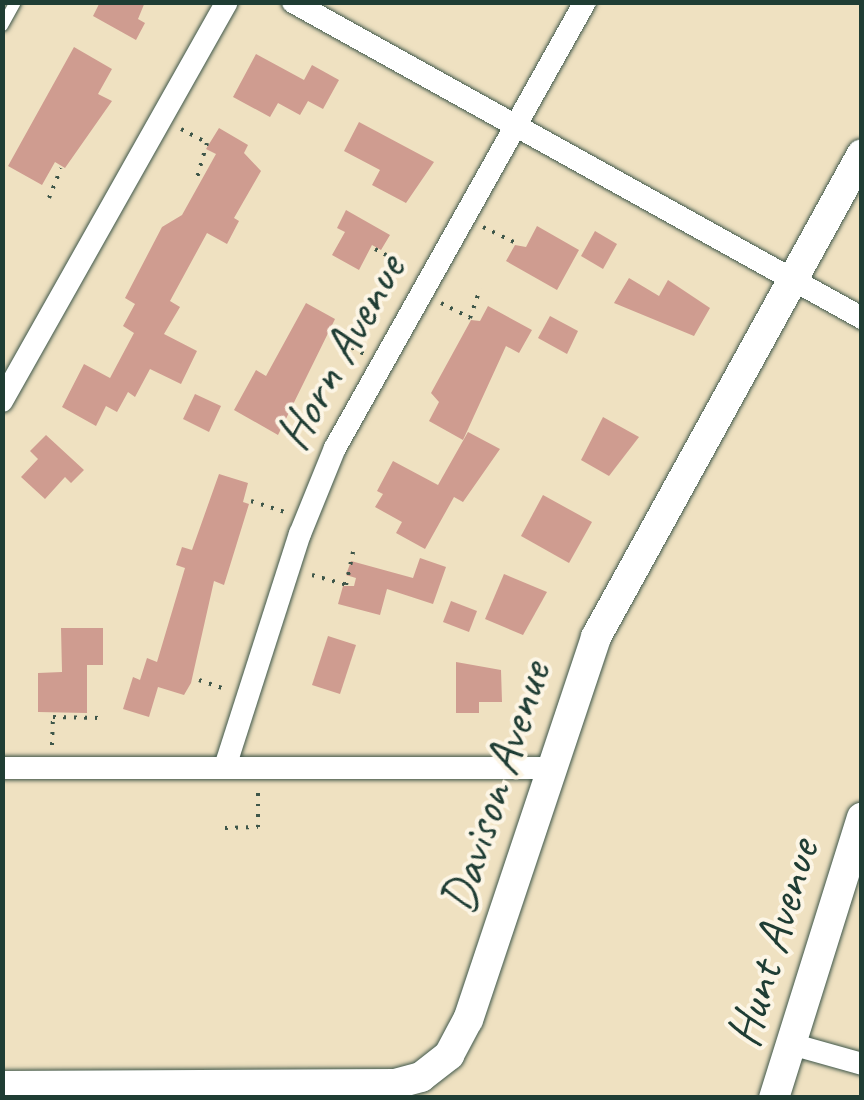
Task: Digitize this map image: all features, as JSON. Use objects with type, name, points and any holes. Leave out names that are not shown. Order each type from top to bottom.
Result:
[{"type":"street","points":[[2,401],[228,2]]},
{"type":"street","points":[[293,2],[862,318]]},
{"type":"street","name":"Horn Avenue","points":[[225,767],[319,482],[585,2]]},
{"type":"street","name":"Davison Avenue","points":[[2,1086],[372,1085],[421,1076],[450,1056],[468,1020],[607,613],[862,154]]},
{"type":"street","points":[[2,768],[552,768]]},
{"type":"street","name":"Hunt Avenue","points":[[774,1098],[862,817]]},
{"type":"street","points":[[792,1044],[862,1064]]},
{"type":"lane","points":[[2,25],[15,2]]},
{"type":"path","points":[[176,127],[207,144],[197,178]]},
{"type":"path","points":[[49,198],[61,168]]},
{"type":"path","points":[[484,227],[520,245]]},
{"type":"path","points":[[374,249],[413,269]]},
{"type":"path","points":[[441,302],[470,318],[480,290]]},
{"type":"path","points":[[333,338],[364,354]]},
{"type":"path","points":[[292,412],[322,428]]},
{"type":"path","points":[[252,501],[286,512]]},
{"type":"path","points":[[308,574],[346,586],[354,552]]},
{"type":"path","points":[[199,680],[230,690]]},
{"type":"path","points":[[52,750],[53,717],[100,718]]},
{"type":"path","points":[[225,828],[258,827],[258,790]]},
{"type":"building","points":[[100,2],[145,2],[138,19],[145,23],[136,40],[93,16]]},
{"type":"building","points":[[74,47],[112,69],[98,94],[112,101],[65,168],[55,162],[42,185],[8,166]]},
{"type":"building","points":[[256,54],[304,80],[312,65],[339,80],[323,109],[308,101],[300,115],[278,103],[270,117],[233,97]]},
{"type":"building","points":[[359,122],[434,162],[406,203],[372,185],[380,170],[344,151]]},
{"type":"building","points":[[219,128],[248,145],[244,153],[261,171],[234,218],[239,221],[227,244],[207,233],[170,301],[180,307],[164,334],[197,351],[181,384],[150,369],[135,397],[128,392],[117,412],[106,406],[96,426],[62,407],[84,364],[110,378],[134,333],[123,326],[135,304],[125,298],[162,227],[182,215],[216,154],[206,149]]},
{"type":"building","points":[[346,210],[390,235],[381,250],[372,245],[359,270],[332,255],[345,232],[337,228]]},
{"type":"building","points":[[537,226],[579,250],[557,290],[506,261],[515,245],[526,247]]},
{"type":"building","points":[[595,231],[617,244],[603,269],[581,256]]},
{"type":"building","points":[[629,278],[659,296],[668,280],[710,308],[694,336],[614,303]]},
{"type":"building","points":[[306,303],[335,319],[278,435],[234,410],[256,370],[266,376]]},
{"type":"building","points":[[488,306],[532,330],[519,353],[506,346],[463,440],[429,421],[439,402],[431,393],[471,320],[480,321]]},
{"type":"building","points":[[550,316],[578,331],[567,354],[538,338]]},
{"type":"building","points":[[195,394],[221,406],[209,432],[183,419]]},
{"type":"building","points":[[603,417],[639,437],[609,476],[581,460]]},
{"type":"building","points":[[468,432],[500,449],[463,502],[454,497],[425,549],[396,533],[402,522],[375,507],[383,494],[377,491],[393,461],[438,485]]},
{"type":"building","points":[[46,435],[84,470],[71,483],[65,477],[45,499],[21,477],[38,459],[30,451]]},
{"type":"building","points":[[219,474],[248,483],[243,502],[249,504],[224,585],[214,581],[191,683],[184,695],[158,687],[149,717],[123,709],[133,677],[140,680],[147,658],[157,662],[185,568],[176,565],[182,547],[192,550]]},
{"type":"building","points":[[543,495],[592,522],[569,563],[521,536]]},
{"type":"building","points":[[420,558],[446,567],[433,604],[387,589],[380,615],[338,604],[343,586],[354,586],[356,578],[346,575],[351,561],[413,578]]},
{"type":"building","points":[[504,574],[547,592],[523,635],[485,619]]},
{"type":"building","points":[[451,601],[477,611],[469,632],[443,622]]},
{"type":"building","points":[[61,628],[103,628],[103,665],[87,665],[87,713],[38,712],[38,673],[62,672]]},
{"type":"building","points":[[328,636],[356,645],[340,694],[312,685]]},
{"type":"building","points":[[456,662],[501,670],[502,702],[479,702],[479,713],[456,713]]}]
